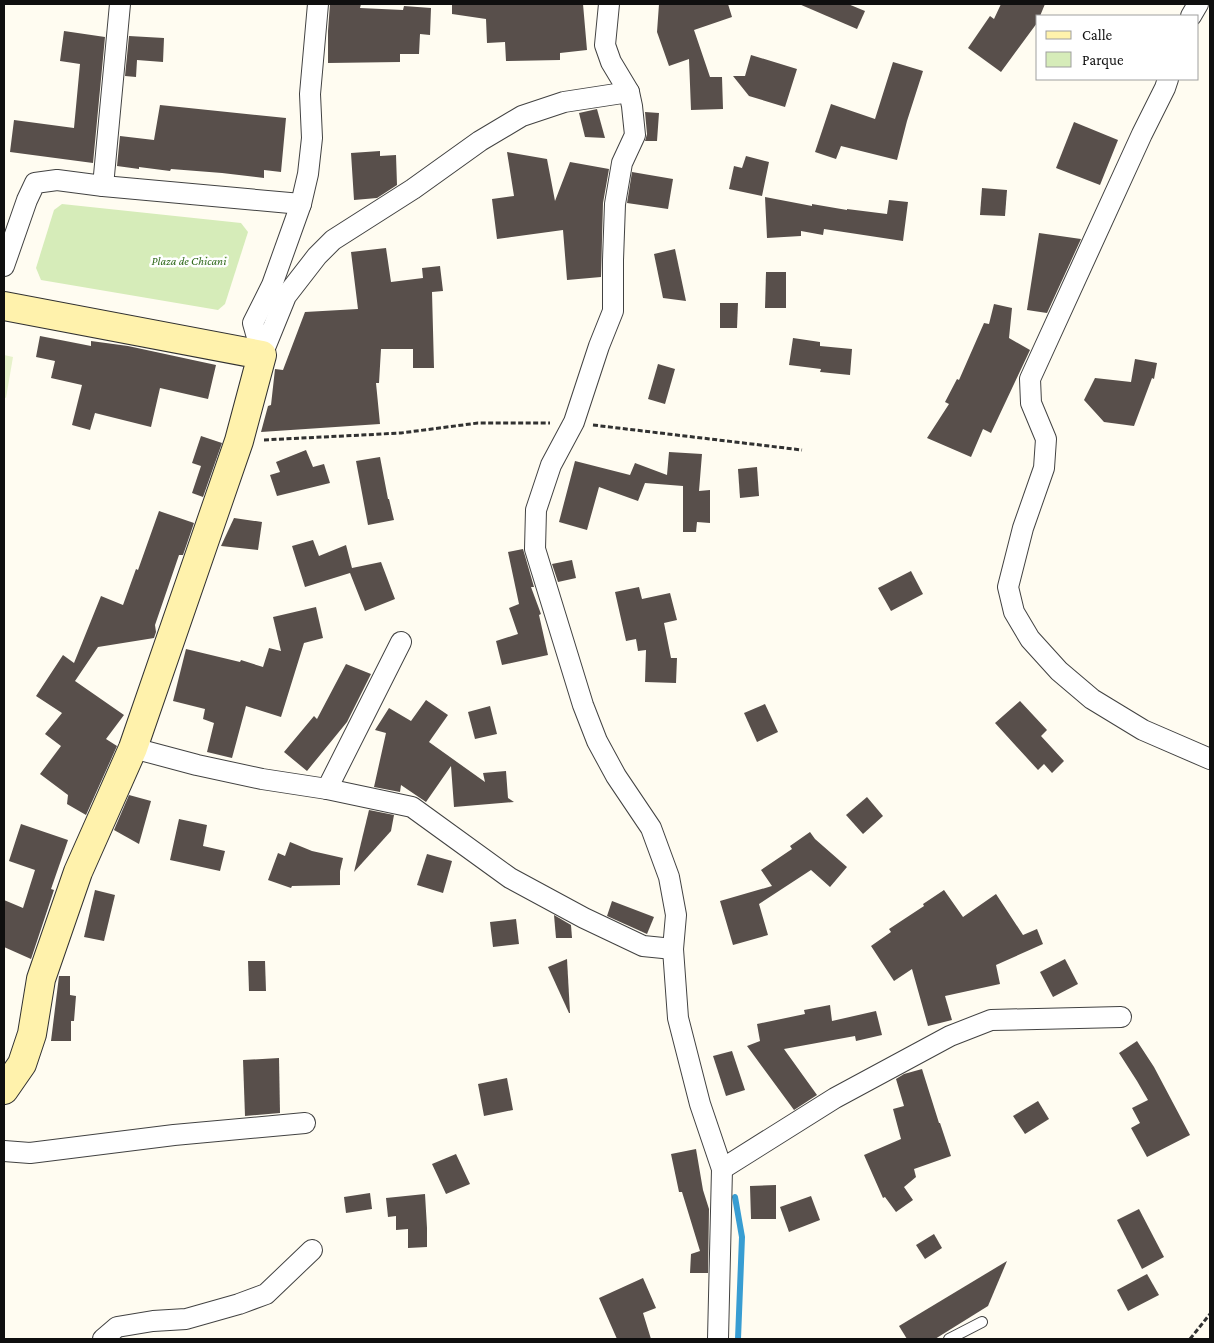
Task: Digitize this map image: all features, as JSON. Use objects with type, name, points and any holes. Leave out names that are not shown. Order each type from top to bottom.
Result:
[{"type":"street","points":[[103,186],[120,4]]},
{"type":"street","points":[[262,355],[253,323],[272,285],[301,204],[308,174],[312,138],[310,94],[318,4]]},
{"type":"street","points":[[609,4],[605,45],[611,62],[629,92],[635,135],[622,163],[615,204],[613,311],[599,346],[574,422],[551,465],[536,510],[535,549],[577,687],[597,741],[616,776],[651,828],[669,877],[676,915],[673,949],[678,1018],[700,1104],[722,1170],[718,1339]]},
{"type":"street","points":[[1192,15],[1198,4]]},
{"type":"street","points":[[1168,80],[1030,379],[1031,402],[1046,438],[1044,468],[1023,528],[1008,587],[1014,612],[1030,639],[1059,671],[1092,699],[1142,730],[1210,758]]},
{"type":"street","points":[[4,1090],[22,1064],[32,1034],[41,979],[78,872],[133,748],[239,441],[262,355],[286,296],[317,256],[333,240],[413,189],[480,141],[522,116],[564,102],[629,92]]},
{"type":"street","points":[[4,266],[27,200],[35,184],[57,180],[301,204]]},
{"type":"street","points":[[4,306],[262,355]]},
{"type":"street","points":[[327,789],[400,642]]},
{"type":"street","points":[[133,748],[197,765],[262,779],[327,789],[412,808],[510,878],[584,918],[643,946],[673,949]]},
{"type":"street","points":[[722,1170],[835,1098],[950,1036],[991,1020],[1121,1017]]},
{"type":"street","points":[[4,1151],[30,1153],[174,1135],[305,1123]]},
{"type":"street","points":[[104,1339],[117,1327],[153,1321],[186,1319],[266,1294],[312,1250]]},
{"type":"lane","points":[[949,1339],[982,1322]]},
{"type":"path","points":[[239,441],[401,433],[478,423],[574,422],[802,450]]},
{"type":"path","points":[[1190,1339],[1210,1314]]},
{"type":"green space","name":"Plaza de Chicani","points":[[62,204],[241,223],[248,232],[225,304],[218,310],[41,280],[36,268],[54,210]]},
{"type":"green space","points":[[4,355],[13,357],[6,398],[4,397]]},
{"type":"building","points":[[330,4],[361,4],[360,8],[403,10],[404,6],[431,8],[430,35],[420,34],[419,54],[400,54],[400,62],[328,63]]},
{"type":"building","points":[[452,4],[583,4],[587,50],[560,53],[560,60],[506,61],[505,42],[487,43],[486,19],[452,14]]},
{"type":"building","points":[[659,4],[728,4],[732,17],[694,30],[710,77],[722,77],[723,109],[691,110],[689,59],[669,66],[657,32]]},
{"type":"building","points":[[799,4],[848,4],[865,11],[857,29]]},
{"type":"building","points":[[1001,4],[1045,4],[1040,15],[1036,15],[1036,24],[1001,72],[968,48],[990,16],[994,19]]},
{"type":"building","points":[[64,31],[105,37],[93,163],[10,152],[14,120],[74,128],[80,64],[60,61]]},
{"type":"building","points":[[129,36],[164,38],[163,62],[137,60],[136,77],[125,76]]},
{"type":"building","points":[[751,55],[797,69],[785,107],[749,96],[733,76],[745,76]]},
{"type":"building","points":[[893,62],[923,71],[897,160],[841,146],[836,159],[815,152],[831,104],[875,119]]},
{"type":"building","points":[[160,105],[286,118],[281,172],[264,170],[264,178],[222,173],[171,169],[170,171],[139,167],[139,169],[117,166],[120,136],[154,140]]},
{"type":"building","points":[[597,109],[605,138],[585,137],[579,113]]},
{"type":"building","points":[[645,112],[659,113],[657,141],[645,141],[647,134]]},
{"type":"building","points":[[1074,122],[1118,140],[1100,185],[1056,168]]},
{"type":"building","points":[[380,151],[380,156],[396,155],[397,185],[377,198],[354,200],[351,153]]},
{"type":"building","points":[[507,152],[547,159],[555,201],[570,162],[609,169],[603,203],[601,277],[567,280],[563,230],[497,239],[492,199],[514,196]]},
{"type":"building","points":[[746,156],[769,162],[762,196],[729,189],[734,166],[742,168]]},
{"type":"building","points":[[632,172],[673,179],[668,209],[627,203]]},
{"type":"building","points":[[982,188],[1007,190],[1005,216],[980,215]]},
{"type":"building","points":[[765,197],[812,206],[812,204],[887,214],[889,200],[908,202],[903,241],[824,229],[823,235],[801,231],[801,236],[767,238]]},
{"type":"building","points":[[1039,233],[1081,239],[1047,313],[1027,310]]},
{"type":"building","points":[[386,248],[391,282],[423,278],[422,268],[440,266],[443,291],[432,292],[434,368],[413,368],[413,349],[381,349],[379,383],[376,383],[380,424],[261,432],[268,406],[271,405],[275,369],[283,370],[305,312],[358,309],[351,252]]},
{"type":"building","points":[[675,249],[686,301],[663,298],[654,254]]},
{"type":"building","points":[[766,272],[786,272],[786,308],[765,308]]},
{"type":"building","points":[[720,303],[738,303],[737,328],[720,328]]},
{"type":"building","points":[[994,304],[1012,308],[1009,338],[1030,350],[991,433],[983,429],[971,457],[927,438],[949,404],[945,402],[957,379],[959,380],[984,323],[989,324]]},
{"type":"building","points":[[40,336],[91,346],[91,341],[128,346],[216,365],[208,399],[160,388],[151,427],[95,413],[90,430],[72,425],[82,385],[51,378],[55,361],[36,357]]},
{"type":"building","points":[[793,338],[820,342],[820,346],[852,349],[850,375],[820,372],[821,369],[789,365]]},
{"type":"building","points":[[1135,359],[1157,363],[1154,379],[1152,378],[1134,426],[1104,422],[1084,400],[1095,378],[1131,382]]},
{"type":"building","points":[[658,364],[675,369],[665,404],[648,399]]},
{"type":"building","points":[[201,436],[222,443],[203,497],[192,493],[201,466],[192,463]]},
{"type":"building","points":[[306,450],[313,467],[324,464],[330,483],[277,496],[270,475],[280,472],[276,462]]},
{"type":"building","points":[[669,452],[702,454],[699,491],[710,490],[710,523],[697,522],[696,532],[683,532],[683,486],[645,483],[638,501],[599,487],[587,530],[559,522],[575,461],[630,475],[635,463],[667,475]]},
{"type":"building","points":[[380,457],[394,520],[368,525],[356,461]]},
{"type":"building","points":[[757,467],[759,496],[740,498],[738,469]]},
{"type":"building","points":[[159,511],[194,523],[183,555],[179,555],[155,625],[156,632],[154,638],[98,647],[75,681],[124,715],[106,739],[117,746],[86,815],[67,804],[68,795],[40,774],[61,746],[45,734],[62,713],[36,696],[63,655],[74,663],[101,596],[123,605]]},
{"type":"building","points":[[234,518],[262,522],[258,550],[221,546]]},
{"type":"building","points":[[313,540],[319,556],[346,545],[352,568],[381,562],[395,599],[365,611],[350,573],[305,587],[292,546]]},
{"type":"building","points":[[523,549],[534,587],[531,587],[541,614],[539,615],[548,655],[502,665],[496,641],[518,634],[509,608],[519,604],[508,552]]},
{"type":"building","points":[[572,560],[576,578],[558,582],[552,564]]},
{"type":"building","points":[[911,571],[923,594],[891,611],[878,588]]},
{"type":"building","points":[[639,587],[642,599],[670,593],[677,620],[664,623],[671,658],[677,658],[676,683],[645,682],[646,650],[638,651],[636,639],[626,641],[615,592]]},
{"type":"building","points":[[316,607],[323,638],[304,643],[281,717],[246,706],[232,758],[207,752],[214,723],[203,719],[205,709],[173,701],[186,649],[240,662],[241,660],[263,667],[269,648],[281,651],[273,617]]},
{"type":"building","points":[[346,664],[371,674],[347,722],[307,771],[284,752],[314,716],[317,719]]},
{"type":"building","points":[[426,700],[448,715],[429,742],[485,782],[483,773],[506,771],[508,798],[514,802],[454,807],[451,766],[426,802],[401,785],[400,792],[374,787],[386,733],[375,730],[389,708],[411,721]]},
{"type":"building","points":[[1020,701],[1047,730],[1041,736],[1064,761],[1052,773],[1044,764],[1038,770],[995,723]]},
{"type":"building","points":[[765,704],[778,732],[757,742],[744,713]]},
{"type":"building","points":[[490,706],[497,734],[475,739],[468,712]]},
{"type":"building","points":[[129,795],[151,801],[139,844],[114,830]]},
{"type":"building","points":[[867,797],[883,816],[863,834],[846,815]]},
{"type":"building","points":[[369,810],[394,815],[391,831],[354,872]]},
{"type":"building","points":[[179,819],[207,825],[203,846],[225,851],[220,871],[170,860]]},
{"type":"building","points":[[21,824],[68,840],[51,889],[54,890],[31,959],[4,947],[4,900],[23,908],[35,870],[9,861]]},
{"type":"building","points":[[810,832],[815,839],[847,867],[830,887],[811,870],[759,904],[768,935],[733,945],[720,901],[772,886],[761,870],[792,849],[790,846]]},
{"type":"building","points":[[290,842],[312,851],[343,858],[340,871],[340,885],[292,886],[291,888],[268,880],[278,853],[285,856]]},
{"type":"building","points":[[427,854],[452,861],[443,893],[417,885]]},
{"type":"building","points":[[95,890],[115,895],[104,941],[84,937]]},
{"type":"building","points":[[944,890],[963,917],[996,894],[1023,935],[1037,929],[1043,944],[996,965],[1000,984],[945,996],[952,1020],[928,1026],[912,969],[894,981],[871,946],[891,932],[889,929]]},
{"type":"building","points":[[612,901],[654,917],[647,934],[607,916]]},
{"type":"building","points":[[554,915],[571,925],[572,938],[556,938]]},
{"type":"building","points":[[516,919],[519,944],[493,947],[490,922]]},
{"type":"building","points":[[567,959],[570,1013],[548,967]]},
{"type":"building","points":[[1065,959],[1078,984],[1053,997],[1040,972]]},
{"type":"building","points":[[248,961],[265,961],[266,991],[249,991]]},
{"type":"building","points":[[59,976],[70,976],[70,995],[76,996],[74,1021],[71,1021],[71,1041],[51,1041]]},
{"type":"building","points":[[830,1005],[832,1021],[876,1011],[882,1035],[856,1041],[855,1036],[784,1049],[817,1095],[794,1110],[747,1046],[760,1041],[757,1024],[805,1014],[804,1010]]},
{"type":"building","points":[[1137,1041],[1154,1067],[1190,1135],[1147,1157],[1131,1128],[1140,1123],[1132,1108],[1148,1100],[1119,1053]]},
{"type":"building","points":[[732,1051],[745,1090],[726,1096],[713,1056]]},
{"type":"building","points":[[279,1058],[280,1113],[245,1116],[243,1060]]},
{"type":"building","points":[[922,1069],[951,1156],[914,1169],[916,1177],[904,1187],[913,1200],[896,1212],[885,1197],[883,1198],[864,1155],[901,1139],[893,1109],[904,1106],[896,1079],[904,1074]]},
{"type":"building","points":[[507,1078],[513,1110],[484,1116],[478,1084]]},
{"type":"building","points":[[1038,1101],[1049,1119],[1025,1134],[1013,1116]]},
{"type":"building","points":[[696,1149],[703,1190],[709,1209],[708,1273],[690,1273],[691,1254],[700,1251],[682,1192],[679,1192],[671,1154]]},
{"type":"building","points":[[456,1154],[470,1184],[446,1194],[432,1164]]},
{"type":"building","points":[[776,1185],[776,1219],[751,1219],[750,1186]]},
{"type":"building","points":[[370,1193],[372,1209],[346,1213],[344,1197]]},
{"type":"building","points":[[425,1194],[427,1247],[408,1248],[408,1229],[396,1230],[396,1216],[388,1217],[386,1198]]},
{"type":"building","points":[[811,1196],[820,1220],[789,1232],[780,1207]]},
{"type":"building","points":[[1139,1209],[1164,1257],[1142,1269],[1117,1220]]},
{"type":"building","points":[[934,1234],[942,1248],[925,1259],[916,1245]]},
{"type":"building","points":[[1007,1261],[988,1306],[935,1339],[907,1339],[899,1326]]},
{"type":"building","points":[[1147,1274],[1159,1295],[1128,1311],[1117,1290]]},
{"type":"building","points":[[643,1278],[656,1308],[643,1313],[651,1339],[617,1339],[599,1298]]},
{"type":"waterway","points":[[735,1197],[742,1237],[738,1339]]}]
